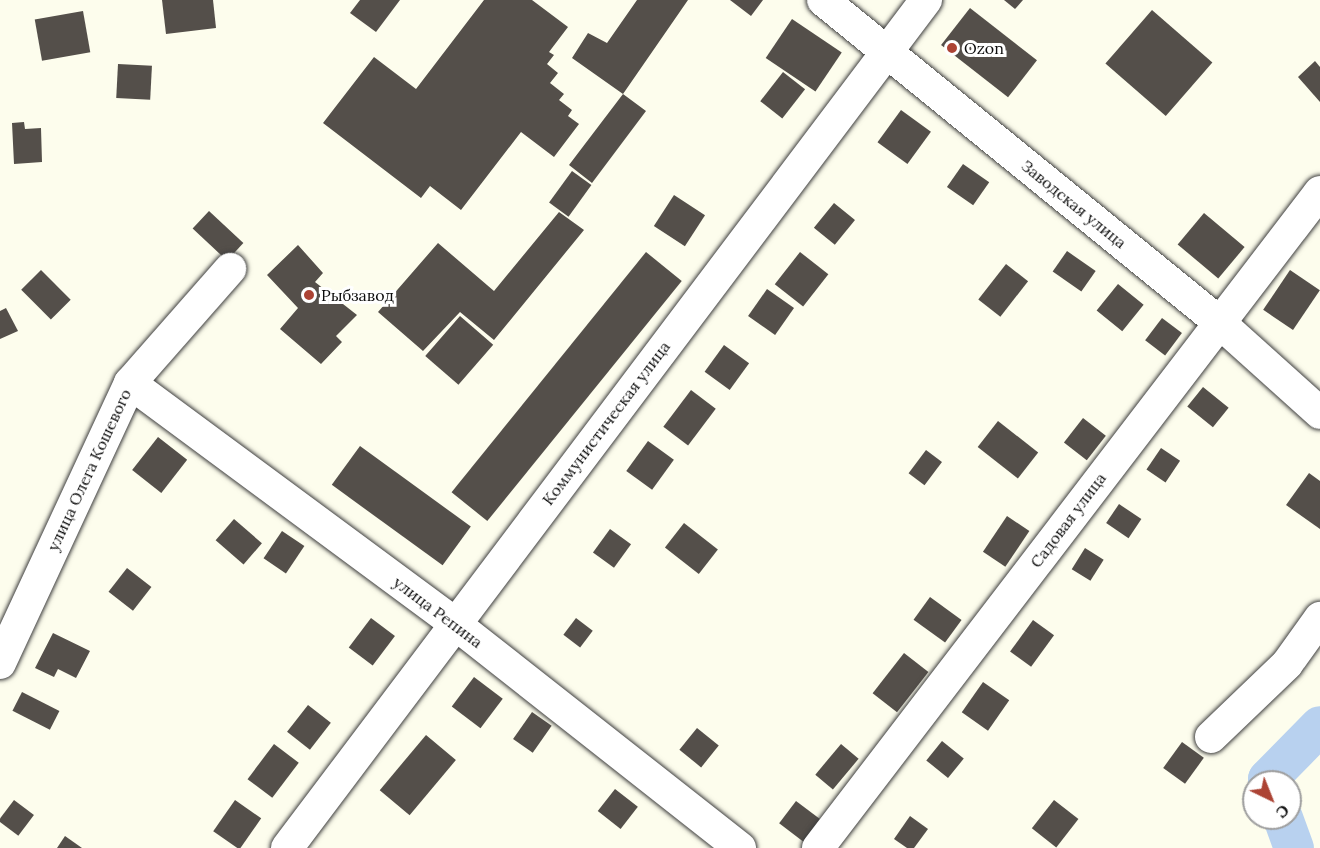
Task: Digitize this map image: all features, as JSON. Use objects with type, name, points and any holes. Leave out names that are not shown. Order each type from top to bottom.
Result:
[{"type":"street","name":"Заводская улица","points":[[823,0],[1219,322],[1320,413]]},
{"type":"street","name":"Коммунистическая улица","points":[[287,848],[454,623],[926,0]]},
{"type":"street","name":"Садовая улица","points":[[818,848],[1320,192]]},
{"type":"street","name":"улица Олега Кошевого","points":[[0,663],[130,383],[230,269]]},
{"type":"street","name":"улица Репина","points":[[130,383],[454,623],[740,848]]},
{"type":"street","points":[[1211,737],[1287,664],[1320,618]]},
{"type":"building","points":[[162,0],[213,0],[216,28],[166,34]]},
{"type":"building","points":[[360,0],[400,0],[376,32],[350,13]]},
{"type":"building","points":[[484,0],[532,0],[568,27],[549,52],[554,55],[547,64],[558,73],[550,83],[564,94],[559,100],[572,110],[568,116],[579,124],[554,157],[521,132],[461,210],[430,186],[421,198],[323,123],[374,57],[416,89]]},
{"type":"building","points":[[637,0],[688,0],[623,94],[572,58],[588,33],[607,43]]},
{"type":"building","points":[[730,0],[763,0],[751,16]]},
{"type":"building","points":[[1004,0],[1023,0],[1015,9]]},
{"type":"building","points":[[970,8],[1037,60],[1008,97],[941,45]]},
{"type":"building","points":[[1152,10],[1212,62],[1166,116],[1105,64]]},
{"type":"building","points":[[83,11],[90,52],[42,61],[35,20]]},
{"type":"building","points":[[792,19],[842,53],[815,92],[766,58]]},
{"type":"building","points":[[1315,61],[1320,67],[1320,102],[1298,77]]},
{"type":"building","points":[[118,64],[152,66],[150,100],[116,98]]},
{"type":"building","points":[[783,72],[805,89],[782,118],[760,101]]},
{"type":"building","points":[[623,94],[646,111],[592,183],[569,165]]},
{"type":"building","points":[[901,110],[931,132],[907,164],[877,142]]},
{"type":"building","points":[[24,122],[25,129],[41,128],[42,162],[14,164],[12,123]]},
{"type":"building","points":[[963,164],[989,182],[973,205],[947,187]]},
{"type":"building","points":[[572,171],[591,185],[568,217],[549,203]]},
{"type":"building","points":[[674,195],[705,215],[685,246],[654,226]]},
{"type":"building","points":[[834,203],[855,220],[835,245],[814,228]]},
{"type":"building","points":[[209,211],[243,243],[227,261],[193,229]]},
{"type":"building","points":[[559,212],[584,230],[494,340],[460,312],[423,351],[378,312],[438,243],[494,291]]},
{"type":"building","points":[[1204,213],[1245,247],[1218,278],[1178,244]]},
{"type":"building","name":"Рыбзавод","points":[[298,245],[323,273],[315,282],[357,315],[336,336],[342,342],[321,364],[280,329],[298,308],[267,275]]},
{"type":"building","points":[[1067,251],[1096,271],[1081,292],[1053,271]]},
{"type":"building","points":[[646,252],[682,281],[487,521],[452,492]]},
{"type":"building","points":[[800,252],[828,274],[803,306],[775,284]]},
{"type":"building","points":[[1006,264],[1028,281],[1000,317],[978,299]]},
{"type":"building","points":[[41,270],[71,300],[51,319],[21,290]]},
{"type":"building","points":[[1290,270],[1320,290],[1293,330],[1263,310]]},
{"type":"building","points":[[1118,284],[1144,305],[1122,331],[1097,310]]},
{"type":"building","points":[[767,289],[794,308],[775,335],[748,316]]},
{"type":"building","points":[[6,308],[18,331],[0,339],[0,311]]},
{"type":"building","points":[[460,316],[493,345],[458,385],[425,356]]},
{"type":"building","points":[[1162,318],[1182,333],[1165,355],[1145,340]]},
{"type":"building","points":[[724,345],[749,363],[730,390],[705,372]]},
{"type":"building","points":[[1203,387],[1229,408],[1213,427],[1187,406]]},
{"type":"building","points":[[691,390],[716,409],[688,445],[663,427]]},
{"type":"building","points":[[1083,418],[1106,436],[1087,460],[1064,442]]},
{"type":"building","points":[[998,421],[1038,452],[1018,478],[978,447]]},
{"type":"building","points":[[158,437],[187,460],[161,493],[132,470]]},
{"type":"building","points":[[648,441],[674,460],[652,490],[626,471]]},
{"type":"building","points":[[360,446],[471,527],[443,565],[332,485]]},
{"type":"building","points":[[1161,448],[1180,461],[1166,482],[1146,470]]},
{"type":"building","points":[[926,450],[942,462],[925,485],[909,473]]},
{"type":"building","points":[[1309,473],[1320,481],[1320,529],[1286,505]]},
{"type":"building","points":[[1119,504],[1141,519],[1129,538],[1106,523]]},
{"type":"building","points":[[1007,516],[1029,531],[1005,567],[983,552]]},
{"type":"building","points":[[234,519],[262,543],[244,564],[216,540]]},
{"type":"building","points":[[684,523],[718,549],[699,574],[665,547]]},
{"type":"building","points":[[610,529],[631,544],[614,568],[593,552]]},
{"type":"building","points":[[282,531],[304,546],[286,573],[264,558]]},
{"type":"building","points":[[1085,548],[1104,560],[1090,581],[1072,569]]},
{"type":"building","points":[[127,568],[151,587],[133,611],[109,592]]},
{"type":"building","points":[[930,597],[962,620],[945,643],[914,620]]},
{"type":"building","points":[[371,618],[395,636],[373,666],[349,648]]},
{"type":"building","points":[[576,618],[593,631],[580,647],[563,635]]},
{"type":"building","points":[[1033,620],[1054,635],[1031,667],[1010,652]]},
{"type":"building","points":[[53,633],[90,651],[76,678],[58,669],[54,677],[35,668]]},
{"type":"building","points":[[904,653],[928,672],[897,712],[873,693]]},
{"type":"building","points":[[474,677],[503,699],[480,728],[452,707]]},
{"type":"building","points":[[983,682],[1009,700],[988,731],[962,712]]},
{"type":"building","points":[[22,692],[59,711],[50,730],[12,711]]},
{"type":"building","points":[[308,705],[331,723],[310,750],[287,732]]},
{"type":"building","points":[[532,712],[552,726],[533,753],[513,739]]},
{"type":"building","points":[[697,728],[719,746],[701,767],[679,750]]},
{"type":"building","points":[[426,735],[456,760],[410,815],[380,790]]},
{"type":"building","points":[[942,741],[964,759],[948,778],[926,760]]},
{"type":"building","points":[[1182,742],[1204,758],[1185,784],[1163,768]]},
{"type":"building","points":[[274,744],[299,763],[272,798],[248,779]]},
{"type":"building","points":[[841,744],[859,759],[833,789],[815,775]]},
{"type":"building","points":[[615,789],[638,807],[621,829],[598,811]]},
{"type":"building","points":[[14,800],[34,815],[18,836],[0,822],[0,819]]},
{"type":"building","points":[[235,800],[261,818],[240,848],[213,831]]},
{"type":"building","points":[[1054,800],[1078,819],[1056,847],[1032,828]]},
{"type":"building","points":[[796,801],[820,819],[803,841],[779,823]]},
{"type":"building","points":[[910,816],[928,829],[914,848],[907,848],[894,839]]},
{"type":"building","points":[[65,836],[82,848],[57,848]]},
{"type":"waterway","points":[[1277,770],[1320,726]]},
{"type":"waterway","points":[[1287,830],[1294,848]]},
{"type":"place","name":"Ozon","points":[[952,48]]},
{"type":"place","name":"Рыбзавод","points":[[309,295]]}]
